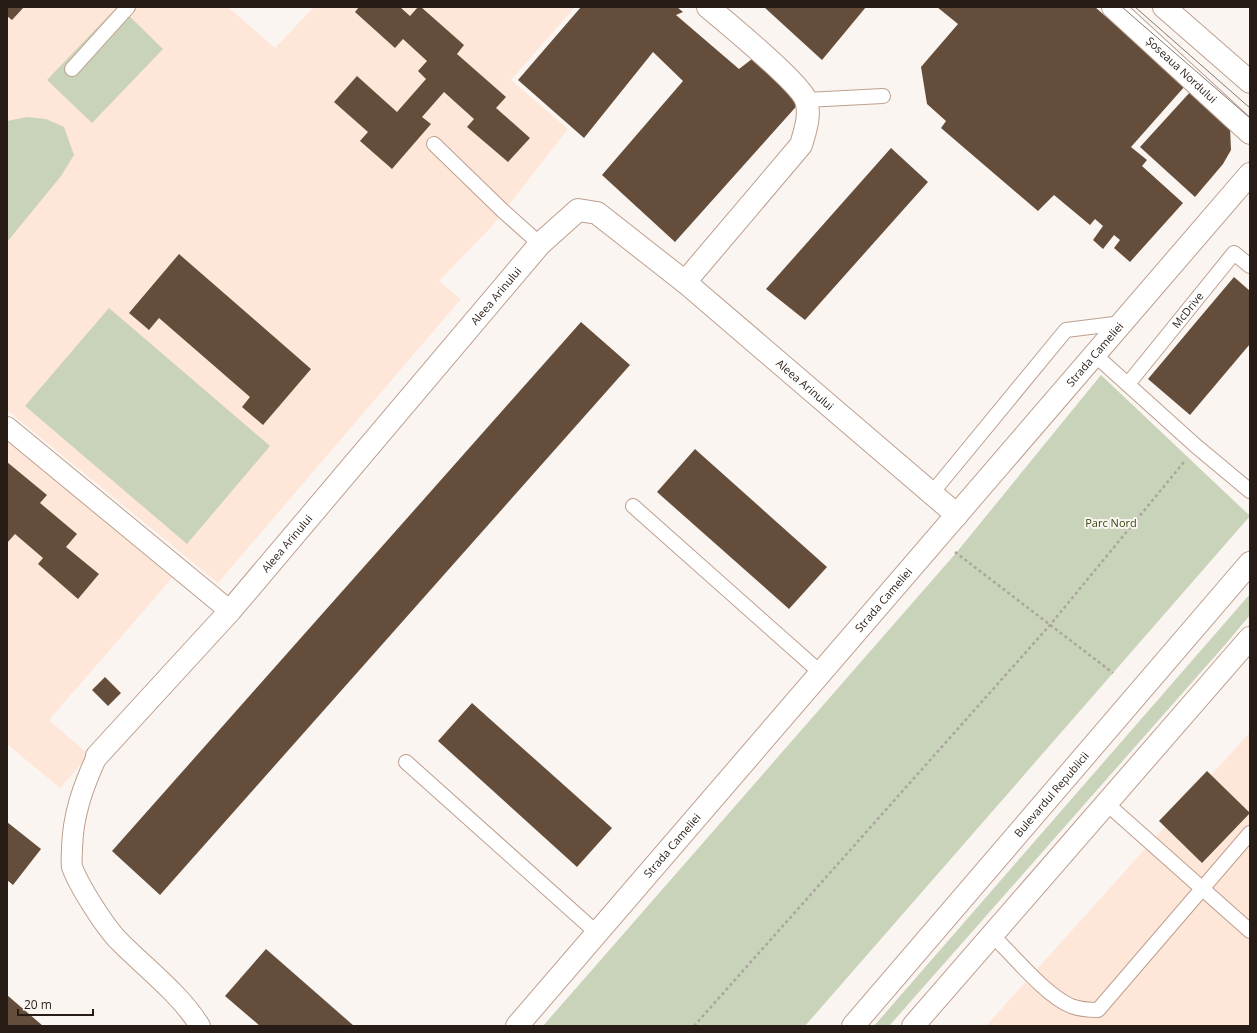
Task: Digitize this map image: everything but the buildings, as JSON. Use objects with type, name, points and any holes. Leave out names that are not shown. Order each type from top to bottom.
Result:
[{"type":"street","points":[[685,282],[801,145],[807,123],[806,100],[794,84],[708,7]]},
{"type":"street","name":"Șoseaua Nordului","points":[[1113,7],[1250,133]]},
{"type":"street","points":[[1164,7],[1250,82]]},
{"type":"street","name":"Strada Cameliei","points":[[518,1026],[1250,174]]},
{"type":"street","name":"Aleea Arinului","points":[[97,756],[230,611],[540,244],[578,210],[597,213],[685,282],[957,515]]},
{"type":"street","points":[[7,426],[230,611]]},
{"type":"street","name":"Bulevardul Republicii","points":[[852,1026],[1250,563]]},
{"type":"street","points":[[913,1026],[1250,638]]},
{"type":"street","points":[[97,756],[82,789],[73,832],[72,866],[94,908],[119,942],[166,985],[193,1015],[200,1026]]},
{"type":"lane","points":[[72,69],[128,7]]},
{"type":"lane","points":[[806,100],[883,96]]},
{"type":"lane","points":[[434,144],[503,211],[540,244]]},
{"type":"lane","name":"McDrive","points":[[1128,384],[1234,253],[1250,266]]},
{"type":"lane","points":[[932,493],[1066,330],[1122,324]]},
{"type":"lane","points":[[1095,355],[1196,446],[1250,491]]},
{"type":"lane","points":[[633,506],[821,672]]},
{"type":"lane","points":[[406,762],[597,933]]},
{"type":"lane","points":[[1106,803],[1250,931]]},
{"type":"lane","points":[[992,934],[1056,996],[1070,1006],[1098,1010],[1203,890],[1250,833]]},
{"type":"path","points":[[694,1026],[1050,625],[1196,446]]},
{"type":"path","points":[[937,538],[1113,673]]},
{"type":"shaded area","points":[[7,7],[228,7],[275,48],[314,7],[575,7],[511,80],[568,129],[493,225],[439,281],[461,299],[218,583],[7,410]]},
{"type":"shaded area","points":[[7,439],[172,578],[49,720],[89,755],[60,788],[7,744]]},
{"type":"shaded area","points":[[1250,732],[1250,1026],[986,1026]]},
{"type":"green space","points":[[117,7],[120,7],[163,49],[92,123],[47,80]]},
{"type":"green space","points":[[27,117],[46,119],[64,127],[74,155],[61,176],[7,242],[7,121]]},
{"type":"green space","points":[[109,308],[270,446],[187,544],[25,406]]},
{"type":"green space","name":"Parc Nord","points":[[1101,375],[1250,516],[805,1026],[543,1026],[956,553]]},
{"type":"green space","points":[[1250,594],[1250,615],[1224,646],[889,1026],[874,1026]]},
{"type":"tram line","points":[[1122,7],[1250,118]]},
{"type":"tram line","points":[[1135,7],[1250,108]]}]
